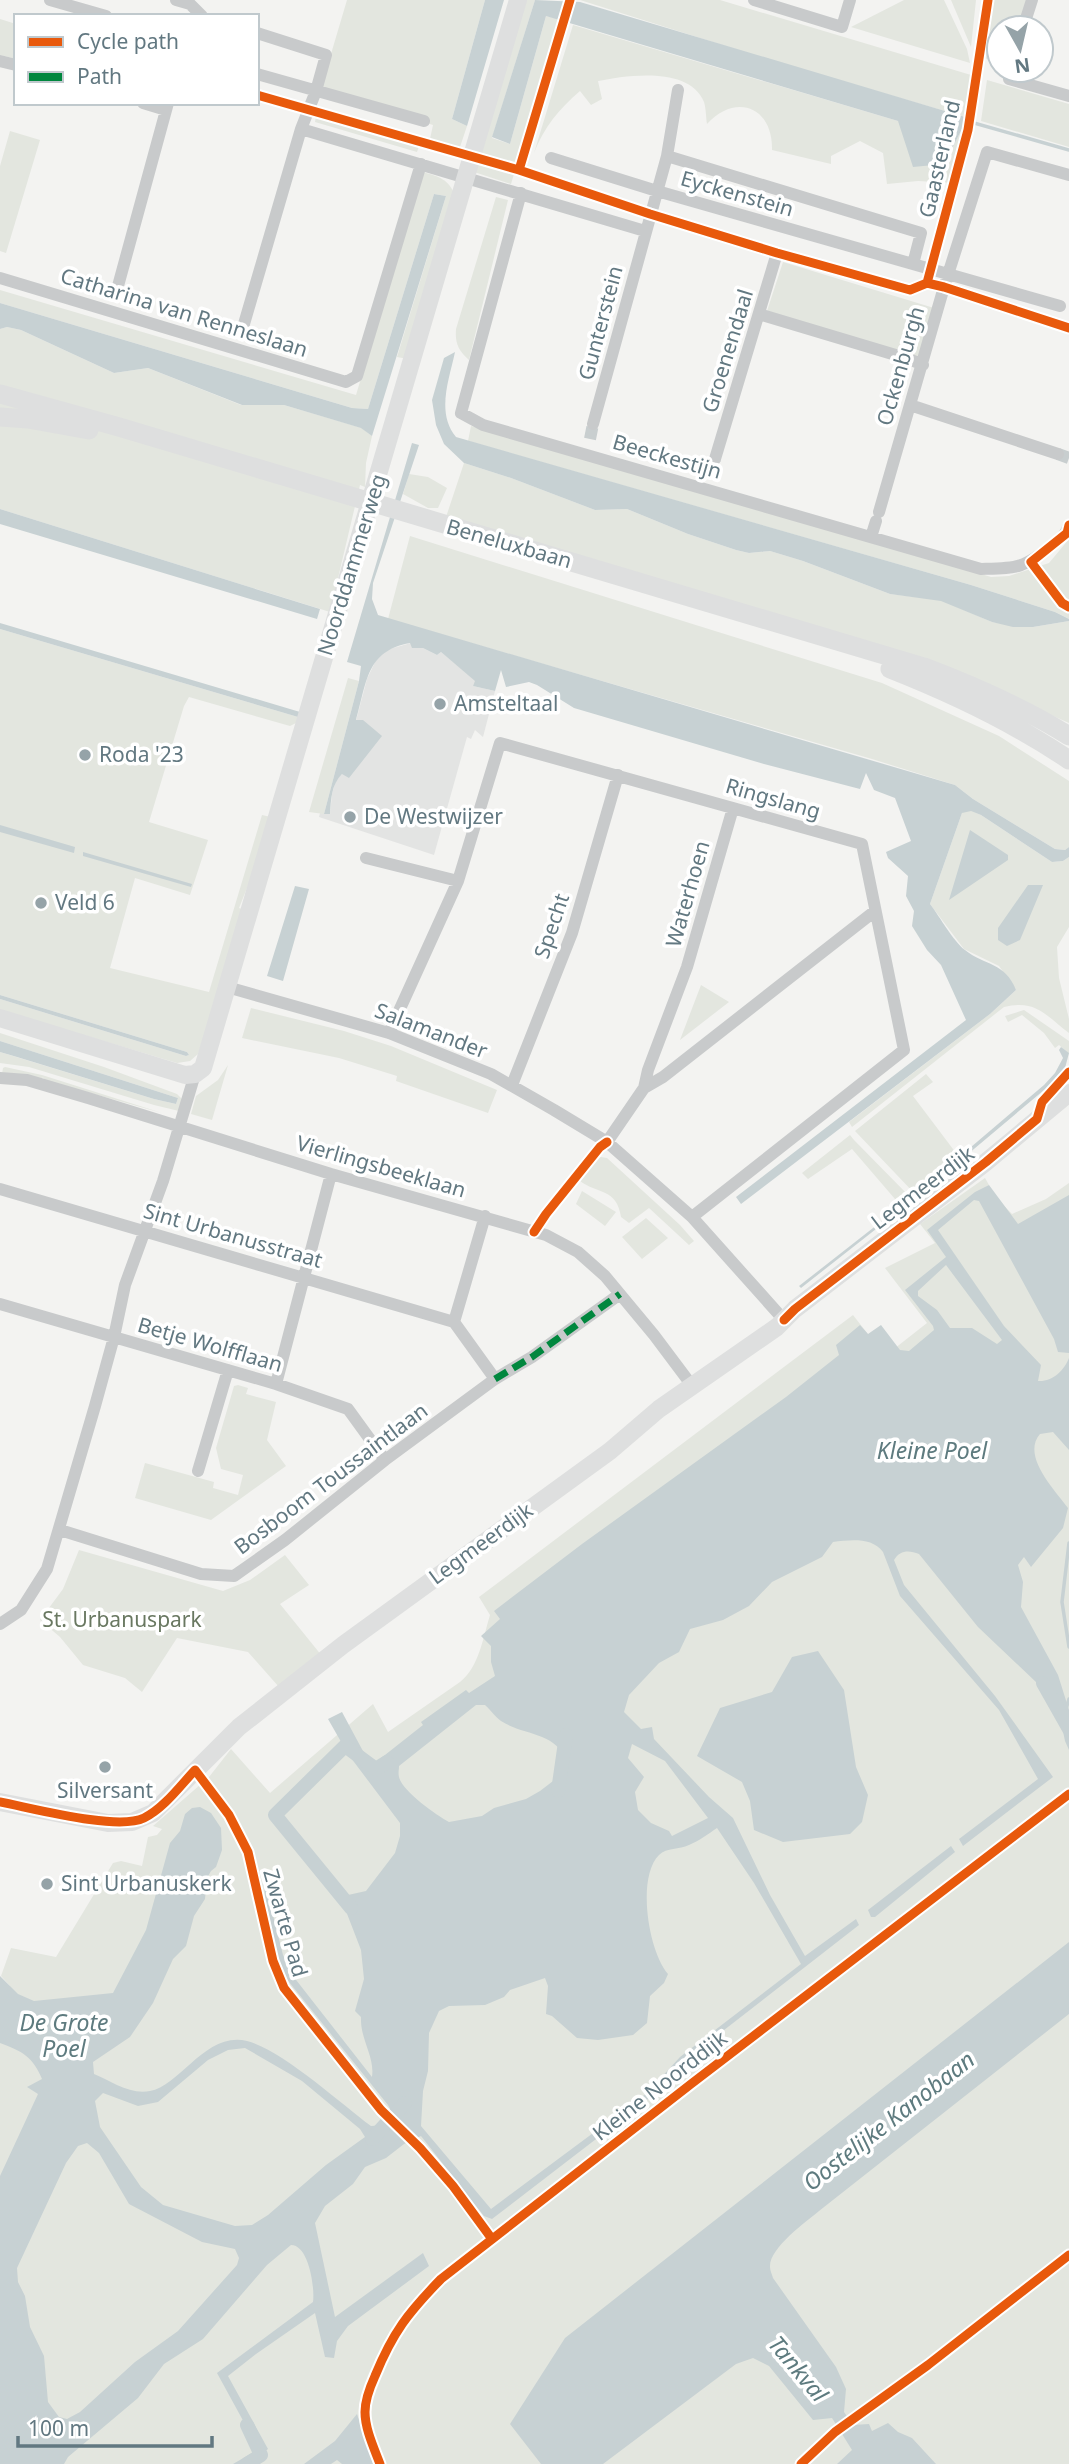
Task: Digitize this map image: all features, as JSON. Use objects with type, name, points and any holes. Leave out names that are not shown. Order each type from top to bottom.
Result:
[{"type":"main road","name":"Beneluxbaan","points":[[0,394],[924,667],[976,687],[1046,721],[1069,736]]},
{"type":"main road","name":"Beneluxbaan","points":[[0,417],[28,419],[174,446]]},
{"type":"main road","name":"Beneluxbaan","points":[[843,644],[862,657],[953,695],[1069,760]]},
{"type":"street","points":[[50,0],[99,14]]},
{"type":"street","points":[[176,0],[190,4],[199,14]]},
{"type":"street","name":"Noorddammerweg","points":[[114,1337],[125,1284],[146,1231],[179,1125],[190,1074],[203,1068],[207,1057],[518,0]]},
{"type":"street","points":[[754,0],[842,27],[850,0]]},
{"type":"street","points":[[237,347],[301,129],[327,55],[259,34]]},
{"type":"street","points":[[259,75],[424,121]]},
{"type":"street","points":[[1027,84],[1069,96]]},
{"type":"street","name":"Gunterstein","points":[[593,424],[667,156],[678,90]]},
{"type":"street","points":[[110,310],[167,107]]},
{"type":"street","points":[[301,129],[645,231]]},
{"type":"street","name":"Ockenburgh","points":[[871,537],[948,274],[987,152],[1069,175]]},
{"type":"street","name":"Eyckenstein","points":[[667,156],[921,233],[913,264]]},
{"type":"street","name":"Eyckenstein","points":[[551,158],[1060,306]]},
{"type":"street","name":"Catharina van Renneslaan","points":[[0,278],[237,347],[346,382],[357,376],[421,164]]},
{"type":"street","name":"Beeckestijn","points":[[521,193],[461,413],[483,425],[587,448],[981,569],[1012,568],[1031,562],[1067,533],[1069,525]]},
{"type":"street","name":"Groenendaal","points":[[715,459],[777,253]]},
{"type":"street","points":[[759,314],[923,365]]},
{"type":"street","points":[[910,404],[1058,454]]},
{"type":"street","name":"Ringslang","points":[[389,1033],[458,881],[500,743],[862,844],[904,1050],[692,1217]]},
{"type":"street","name":"Specht","points":[[512,1085],[572,933],[618,775]]},
{"type":"street","name":"Waterhoen","points":[[644,1088],[648,1070],[687,968],[733,807]]},
{"type":"street","points":[[366,858],[458,881]]},
{"type":"street","points":[[607,1142],[644,1088],[663,1077],[875,911]]},
{"type":"street","name":"Salamander","points":[[228,987],[389,1033],[512,1085],[607,1142],[692,1217],[785,1321]]},
{"type":"street","points":[[0,1018],[190,1074]]},
{"type":"street","name":"Vierlingsbeeklaan","points":[[0,1078],[27,1080],[331,1174],[485,1216],[546,1236],[578,1252],[605,1276],[693,1387]]},
{"type":"street","name":"Legmeerdijk","points":[[0,1802],[108,1823],[132,1822],[153,1813],[239,1727],[350,1640],[610,1451],[652,1415],[785,1321],[806,1301],[986,1162],[1069,1093]]},
{"type":"street","points":[[276,1384],[331,1174]]},
{"type":"street","name":"Sint Urbanusstraat","points":[[0,1189],[454,1322]]},
{"type":"street","points":[[485,1216],[454,1322],[495,1379]]},
{"type":"street","name":"Bosboom Toussaintlaan","points":[[60,1530],[201,1574],[234,1576],[495,1379],[532,1357],[620,1294]]},
{"type":"street","name":"Betje Wolfflaan","points":[[0,1304],[276,1384],[348,1409],[385,1460]]},
{"type":"street","points":[[0,1624],[21,1610],[47,1569],[114,1337]]},
{"type":"street","points":[[198,1471],[228,1370]]},
{"type":"shaded area","points":[[411,643],[413,648],[423,648],[437,655],[441,652],[476,681],[473,686],[495,691],[483,737],[475,730],[471,739],[467,737],[434,855],[319,817],[320,813],[330,814],[336,780],[342,774],[367,679],[377,658],[386,650]]},
{"type":"green space","points":[[347,0],[485,0],[452,119],[467,126],[460,147],[430,139],[433,125],[320,91]]},
{"type":"green space","points":[[524,0],[535,0],[492,138],[510,144],[546,16],[560,19],[511,184],[474,172]]},
{"type":"green space","points":[[580,0],[720,0],[971,75],[965,117],[757,56]]},
{"type":"green space","points":[[904,0],[944,0],[967,49],[970,63],[851,27]]},
{"type":"green space","points":[[951,0],[976,0],[971,47]]},
{"type":"green space","points":[[994,0],[1029,0],[1024,14],[992,14]]},
{"type":"green space","points":[[0,19],[14,23],[14,58],[0,55]]},
{"type":"green space","points":[[573,25],[898,121],[944,163],[963,127],[953,183],[918,181],[887,184],[883,153],[860,141],[831,156],[831,164],[772,150],[771,135],[759,114],[740,107],[729,109],[707,124],[704,102],[697,91],[686,83],[657,76],[598,81],[602,99],[591,105],[580,91],[553,119],[534,153]]},
{"type":"green space","points":[[986,84],[1001,84],[1069,104],[1069,147],[981,121]]},
{"type":"green space","points":[[316,116],[419,146],[417,152],[315,122]]},
{"type":"green space","points":[[10,131],[40,140],[6,253],[0,251],[0,166]]},
{"type":"green space","points":[[423,172],[443,179],[455,195],[408,359],[397,357],[446,196],[434,194],[368,409],[352,408],[0,303],[0,290],[356,395]]},
{"type":"green space","points":[[496,197],[508,200],[469,360],[458,346],[456,329]]},
{"type":"green space","points":[[783,262],[934,308],[919,357],[767,311]]},
{"type":"green space","points":[[7,327],[21,330],[114,373],[148,368],[241,405],[284,405],[362,428],[372,436],[366,463],[365,487],[360,485],[330,612],[0,509],[0,329]]},
{"type":"green space","points":[[471,426],[557,452],[625,466],[991,577],[1009,576],[1049,563],[1069,539],[1069,619],[971,585],[468,441]]},
{"type":"green space","points":[[464,463],[595,510],[627,509],[736,550],[749,553],[770,551],[890,594],[941,600],[992,622],[1033,627],[1069,621],[1069,723],[941,666],[445,520]]},
{"type":"green space","points":[[409,474],[428,477],[447,488],[438,508],[428,508],[403,494]]},
{"type":"green space","points":[[410,536],[882,683],[999,736],[1069,781],[1069,847],[1065,850],[1055,849],[955,785],[388,619]]},
{"type":"green space","name":"Roda '23","points":[[0,629],[298,717],[296,723],[290,726],[189,697],[184,706],[149,822],[208,840],[190,895],[135,878],[110,968],[209,992],[262,815],[275,818],[239,908],[247,911],[198,1054],[190,1061],[177,1063],[0,1010],[0,999],[189,1055],[187,1052],[0,995]]},
{"type":"green space","points":[[348,678],[359,681],[324,814],[309,812]]},
{"type":"green space","points":[[964,811],[981,815],[1052,862],[1063,861],[1069,857],[1069,927],[1057,947],[1059,978],[1069,1019],[1069,1033],[1032,1007],[1004,1007],[852,1127],[849,1122],[990,1014],[1016,990],[999,966],[964,949],[930,904]]},
{"type":"green space","points":[[701,985],[729,1002],[680,1040]]},
{"type":"green space","points":[[251,1008],[344,1031],[391,1046],[497,1090],[488,1113],[396,1081],[397,1076],[339,1058],[242,1038]]},
{"type":"green space","points":[[1024,1010],[1069,1041],[1069,1054],[1059,1045],[1055,1048],[1044,1033],[1022,1015],[1008,1022],[1005,1016]]},
{"type":"green space","points":[[0,1033],[177,1094],[182,1099],[179,1111],[29,1067],[0,1063],[0,1052],[154,1099],[176,1104],[178,1098],[0,1041]]},
{"type":"green space","points":[[228,1065],[212,1120],[191,1114],[196,1096],[218,1080]]},
{"type":"green space","points":[[5,1067],[42,1075],[162,1113],[44,1080],[43,1077],[2,1074]]},
{"type":"green space","points":[[926,1074],[933,1082],[913,1096],[959,1157],[915,1194],[855,1131]]},
{"type":"green space","points":[[850,1135],[911,1198],[901,1206],[852,1149],[808,1179],[802,1173]]},
{"type":"green space","points":[[607,1158],[694,1241],[689,1245],[649,1208],[629,1223],[621,1217],[611,1196],[580,1181],[596,1159]]},
{"type":"green space","points":[[985,1178],[989,1185],[986,1187],[1012,1214],[1046,1199],[1069,1183],[1069,2464],[0,2464],[0,1984],[10,1986],[1,1976],[11,1948],[56,1957],[113,1863],[121,1861],[142,1866],[148,1837],[157,1835],[162,1829],[153,1826],[209,1777],[231,1749],[270,1793],[373,1704],[388,1732],[460,1682],[476,1660],[490,1615],[479,1597],[853,1315],[885,1356],[927,1323],[885,1268],[935,1243],[920,1224]]},
{"type":"green space","points":[[582,1191],[616,1212],[605,1226],[576,1204]]},
{"type":"green space","points":[[646,1218],[668,1238],[642,1259],[622,1237]]},
{"type":"green space","points":[[234,1386],[248,1388],[246,1394],[276,1402],[267,1440],[286,1466],[211,1520],[135,1498],[145,1463],[214,1482],[213,1488],[238,1495],[243,1475],[221,1469],[216,1448]]},
{"type":"green space","name":"St. Urbanuspark","points":[[79,1550],[223,1591],[250,1580],[285,1555],[309,1585],[280,1604],[322,1656],[279,1687],[248,1652],[177,1638],[142,1692],[125,1678],[83,1665],[60,1637],[40,1620],[63,1589]]},
{"type":"water","points":[[485,0],[504,0],[467,126],[452,119]]},
{"type":"water","points":[[535,0],[580,2],[965,117],[963,127],[944,164],[913,167],[898,121],[546,16],[510,144],[492,137]]},
{"type":"water","points":[[434,194],[446,196],[372,436],[361,428],[284,405],[242,405],[148,368],[114,373],[21,330],[7,327],[0,329],[0,303],[352,408],[368,409]]},
{"type":"water","points":[[455,352],[445,407],[450,428],[456,437],[971,585],[1055,612],[1069,621],[1033,627],[1013,627],[992,622],[941,601],[890,594],[770,551],[749,553],[736,550],[627,509],[595,510],[464,463],[444,444],[436,425],[432,400],[444,358]]},
{"type":"water","points":[[412,443],[419,445],[373,583],[372,599],[378,615],[955,785],[1055,849],[1065,850],[1069,847],[1069,857],[1063,861],[1052,862],[981,815],[971,811],[962,813],[930,904],[960,946],[1000,969],[1016,990],[990,1014],[741,1204],[736,1197],[966,1020],[941,965],[927,950],[912,926],[914,911],[906,896],[908,876],[888,858],[886,852],[911,841],[895,798],[874,790],[866,773],[860,789],[764,764],[574,708],[529,682],[506,687],[501,670],[495,691],[473,686],[475,681],[441,652],[437,655],[423,648],[412,648],[410,643],[385,653],[371,670],[356,720],[363,720],[382,736],[349,778],[342,774],[338,778],[332,793],[330,814],[324,814],[359,681],[361,666],[347,662]]},
{"type":"water","points":[[0,509],[320,609],[317,619],[0,524]]},
{"type":"water","points":[[0,623],[300,712],[298,717],[0,629]]},
{"type":"water","points":[[0,825],[75,847],[74,853],[0,832]]},
{"type":"water","points":[[970,830],[1008,855],[1008,860],[949,900]]},
{"type":"water","points":[[83,852],[192,884],[191,887],[83,856]]},
{"type":"water","points":[[1028,885],[1043,885],[1020,940],[1007,946],[998,940],[998,928]]},
{"type":"water","points":[[295,886],[309,889],[283,981],[267,976]]},
{"type":"water","points":[[0,995],[187,1052],[189,1055],[0,999]]},
{"type":"water","points":[[0,1041],[178,1098],[176,1104],[0,1052]]},
{"type":"water","points":[[1061,1047],[1069,1053],[1065,1068],[1056,1080],[918,1196],[801,1288],[799,1286],[910,1199],[1044,1085],[1063,1058],[1059,1050]]},
{"type":"water","name":"Kleine Poel","points":[[989,1185],[1018,1224],[1069,1195],[1069,1353],[1058,1352],[1054,1339],[979,1201],[974,1200],[938,1230],[1004,1326],[1041,1365],[1038,1381],[1057,1375],[1069,1358],[1069,1450],[1053,1432],[1040,1434],[1035,1443],[1037,1462],[1042,1472],[1068,1508],[1063,1528],[1031,1567],[1024,1557],[1018,1565],[1023,1582],[1021,1607],[1058,1675],[1069,1710],[1069,1750],[1057,1702],[978,1627],[919,1554],[905,1552],[894,1560],[904,1585],[995,1696],[1053,1777],[963,1846],[959,1839],[1038,1779],[999,1710],[900,1596],[883,1552],[873,1544],[860,1541],[833,1542],[822,1557],[772,1582],[749,1606],[723,1620],[690,1629],[679,1652],[659,1663],[629,1695],[624,1712],[641,1729],[652,1727],[654,1739],[709,1797],[733,1818],[770,1895],[805,1956],[856,1919],[859,1925],[692,2055],[652,2096],[492,2219],[484,2216],[421,2136],[404,2144],[386,2158],[365,2167],[353,2184],[325,2206],[315,2223],[335,2317],[423,2253],[429,2266],[348,2326],[337,2341],[334,2358],[325,2357],[315,2313],[228,2376],[268,2449],[248,2464],[233,2464],[252,2453],[257,2446],[217,2373],[313,2302],[310,2268],[302,2252],[291,2245],[267,2265],[203,2339],[164,2364],[138,2398],[68,2457],[64,2464],[0,2464],[0,2176],[38,2094],[27,2087],[42,2079],[35,2065],[26,2056],[0,2043],[0,1976],[18,1994],[34,2001],[113,1993],[146,1930],[170,1843],[180,1831],[185,1814],[192,1808],[200,1807],[211,1813],[221,1828],[222,1850],[216,1867],[207,1878],[205,1899],[194,1916],[186,1946],[173,1959],[153,2003],[130,2037],[93,2062],[94,2074],[128,2089],[150,2091],[172,2080],[206,2051],[219,2044],[232,2040],[247,2041],[277,2055],[371,2126],[386,2125],[395,2118],[388,2105],[281,1972],[265,1896],[264,1880],[283,1955],[293,1976],[372,2077],[361,2017],[355,2011],[364,1979],[361,1950],[334,1880],[348,1895],[366,1891],[395,1853],[400,1836],[400,1823],[348,1754],[328,1719],[342,1712],[371,1766],[423,1725],[421,1722],[466,1690],[469,1693],[495,1676],[491,1662],[491,1646],[481,1636],[500,1619],[494,1611],[786,1397],[839,1355],[836,1345],[860,1325],[868,1334],[881,1325],[900,1350],[909,1351],[934,1330],[905,1290],[946,1257],[927,1230],[975,1192]],"holes":[[[946,1265],[1002,1340],[997,1344],[972,1328],[950,1328],[937,1310],[918,1296],[918,1291]],[[476,1705],[485,1705],[510,1726],[547,1739],[562,1752],[567,1762],[557,1778],[526,1799],[494,1808],[482,1816],[449,1822],[413,1796],[399,1777],[399,1766]],[[632,1744],[665,1761],[708,1818],[672,1836],[669,1831],[651,1823],[638,1810],[635,1792],[644,1777],[628,1758]],[[717,1828],[754,1883],[801,1964],[680,2057],[647,2093],[491,2209],[421,2126],[423,2091],[428,2071],[429,2033],[439,2011],[449,2006],[485,2005],[504,1997],[510,1990],[545,1978],[548,1986],[546,2014],[577,2038],[598,2040],[633,2035],[647,2023],[650,1996],[664,1983],[668,1974],[655,1950],[648,1915],[648,1880],[652,1866],[662,1852],[681,1848]],[[245,2048],[302,2081],[360,2129],[365,2137],[252,2225],[235,2226],[163,2205],[141,2187],[100,2127],[95,2101],[103,2093],[138,2106],[158,2102],[208,2060],[228,2050]],[[87,2143],[99,2153],[129,2204],[202,2242],[235,2249],[239,2258],[237,2265],[178,2331],[135,2362],[80,2412],[67,2419],[59,2417],[48,2402],[44,2356],[30,2327],[17,2268],[66,2163],[78,2146]]]},
{"type":"water","points":[[818,1651],[844,1690],[856,1767],[868,1795],[862,1822],[850,1834],[783,1842],[754,1830],[750,1801],[742,1782],[697,1756],[720,1708],[772,1692],[792,1657]]},
{"type":"water","points":[[951,1846],[955,1852],[875,1917],[871,1917],[868,1910]]},
{"type":"water","points":[[1069,1942],[1069,2014],[789,2236],[771,2260],[773,2278],[836,2367],[846,2389],[844,2412],[853,2425],[869,2424],[872,2431],[888,2423],[898,2432],[912,2438],[936,2464],[837,2464],[852,2450],[832,2418],[813,2420],[769,2366],[753,2358],[736,2364],[603,2464],[541,2464],[510,2424],[565,2338]]},
{"type":"water","points":[[357,2414],[373,2464],[342,2464],[337,2460],[331,2464],[304,2464],[335,2441]]},
{"type":"waterway","points":[[960,119],[1069,150]]},
{"type":"waterway","points":[[1069,1543],[1062,1602],[1069,1647]]},
{"type":"waterway","points":[[1043,1683],[1069,1729]]},
{"type":"waterway","points":[[1066,1709],[1069,1699]]},
{"type":"waterway","points":[[558,1791],[566,1735]]},
{"type":"waterway","points":[[351,1908],[275,1815],[345,1746],[376,1769],[387,1762]]},
{"type":"waterway","points":[[372,2139],[405,2103]]},
{"type":"waterway","points":[[247,2425],[261,2455],[247,2464]]},
{"type":"tunnel","points":[[590,439],[593,424]]},
{"type":"tunnel","points":[[1058,454],[1069,458]]},
{"type":"tunnel","points":[[709,477],[715,459]]},
{"type":"marked path","points":[[495,1379],[532,1357],[620,1294]]},
{"type":"cycle path","points":[[519,170],[570,0]]},
{"type":"cycle path","name":"Gaasterland","points":[[927,283],[968,130],[988,0]]},
{"type":"cycle path","points":[[259,96],[519,170],[777,253],[910,290],[927,283],[944,287],[1069,328]]},
{"type":"cycle path","points":[[1069,525],[1067,533],[1031,562],[1062,603],[1069,607]]},
{"type":"cycle path","points":[[784,1320],[1037,1119],[1042,1102],[1069,1072]]},
{"type":"cycle path","points":[[534,1232],[600,1147],[607,1142]]},
{"type":"cycle path","name":"Zwarte Pad","points":[[0,1802],[95,1820],[131,1821],[144,1818],[158,1809],[195,1770],[229,1815],[248,1852],[273,1961],[284,1988],[381,2110],[420,2148],[453,2186],[492,2239]]},
{"type":"cycle path","name":"Kleine Noorddijk","points":[[380,2464],[366,2425],[365,2407],[368,2393],[395,2335],[419,2302],[441,2279],[1069,1794]]},
{"type":"cycle path","points":[[801,2464],[835,2432],[928,2365],[1069,2255]]},
{"type":"place","name":"Amsteltaal","points":[[440,704]]},
{"type":"place","name":"Roda '23","points":[[85,755]]},
{"type":"place","name":"De Westwijzer","points":[[350,817]]},
{"type":"place","name":"Veld 6","points":[[41,903]]},
{"type":"place","name":"Silversant","points":[[105,1767]]},
{"type":"place","name":"Sint Urbanuskerk","points":[[47,1884]]},
{"type":"water label","name":"De Grote Poel","points":[[64,2036]]},
{"type":"water label","name":"Oostelijke Kanobaan","points":[[889,2121]]},
{"type":"water label","name":"Tankval","points":[[798,2369]]}]
